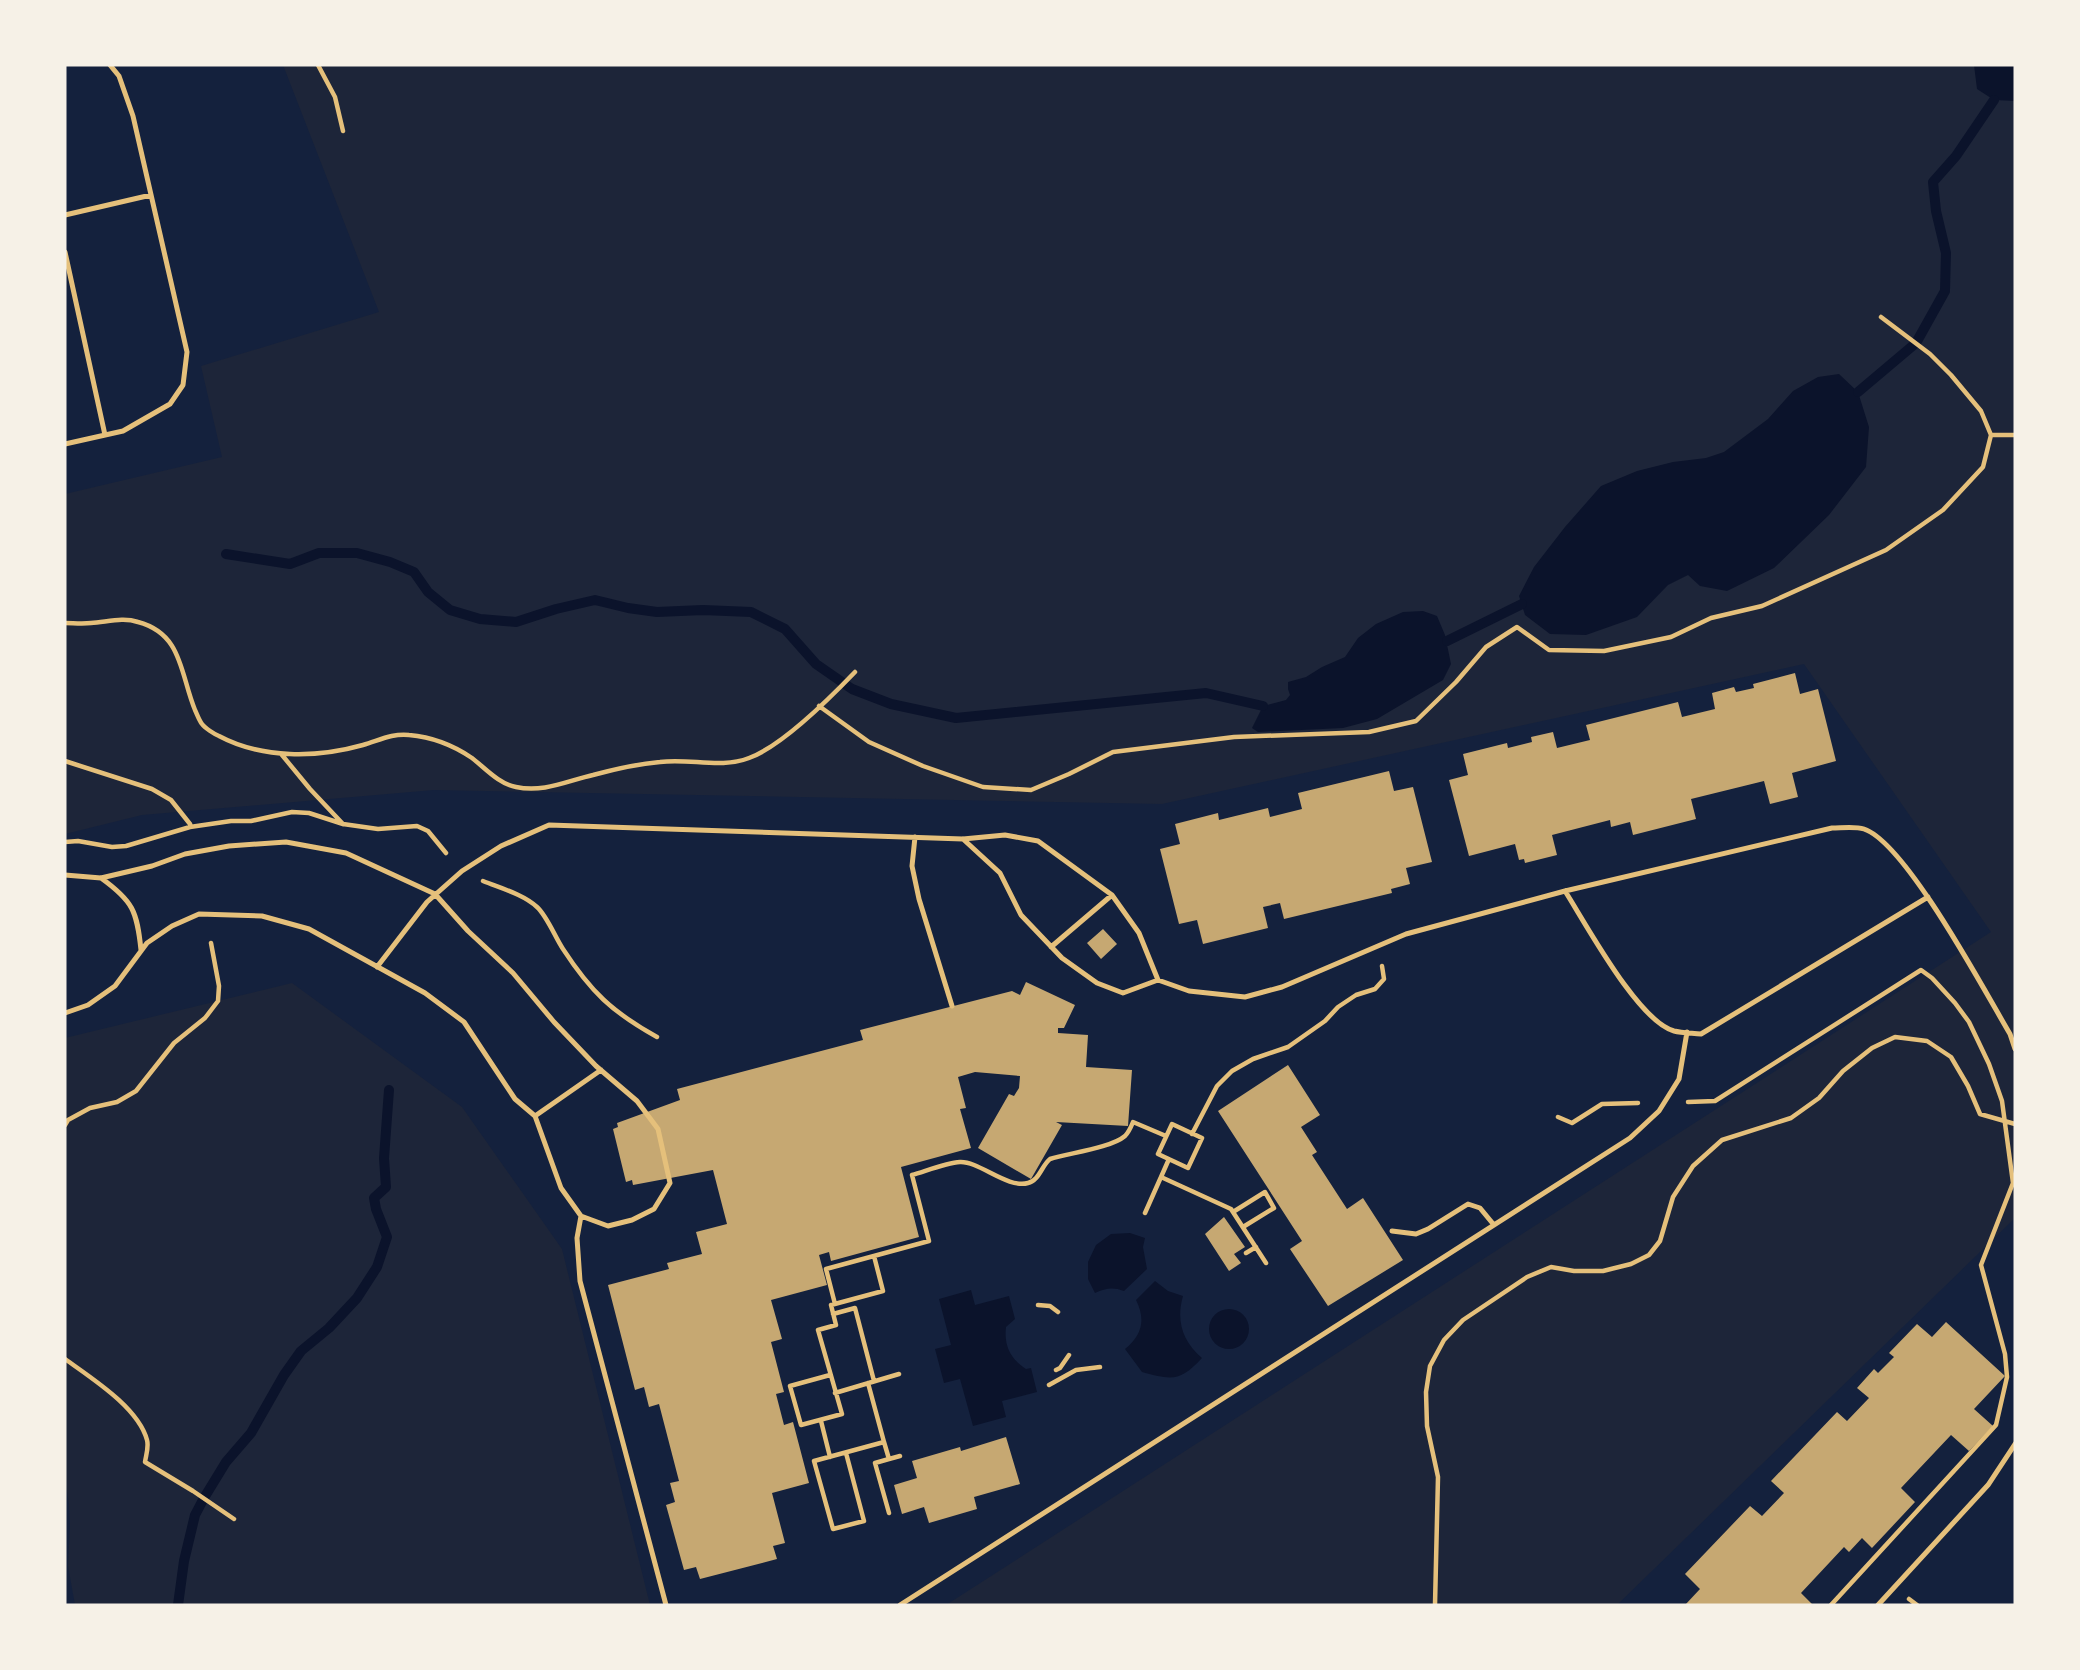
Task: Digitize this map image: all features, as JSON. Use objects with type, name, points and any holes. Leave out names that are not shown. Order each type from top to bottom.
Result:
[{"type":"lane","points":[[65,444],[123,431],[170,404],[183,385],[187,352],[133,116],[119,76],[110,65]]},
{"type":"lane","points":[[65,215],[151,195]]},
{"type":"lane","points":[[65,252],[105,435]]},
{"type":"lane","points":[[377,967],[426,902],[462,871],[501,846],[549,825],[963,839],[1005,835],[1038,841],[1112,895],[1139,933],[1158,980]]},
{"type":"lane","points":[[963,839],[1000,873],[1021,915],[1062,958],[1097,983],[1123,993],[1158,980],[1189,991],[1245,997],[1282,988],[1406,934],[1565,891],[1832,828],[1864,829],[1886,844],[1928,897],[2010,1034],[2015,1049]]},
{"type":"lane","points":[[915,837],[912,866],[919,900],[952,1006]]},
{"type":"lane","points":[[65,875],[101,878],[152,866],[184,854],[229,846],[286,842],[346,853],[435,894],[468,931],[513,973],[554,1022],[601,1070],[637,1101],[658,1129],[670,1183],[654,1209],[632,1220],[608,1226],[581,1216],[561,1188],[535,1116],[515,1099],[464,1022],[425,993],[309,929],[262,916],[199,914],[173,926],[147,943],[116,986],[88,1005],[65,1013]]},
{"type":"lane","points":[[101,878],[130,903],[138,923],[141,950]]},
{"type":"lane","points":[[1565,891],[1630,995],[1650,1017],[1672,1031],[1701,1034],[1928,897]]},
{"type":"lane","points":[[1051,947],[1112,895]]},
{"type":"lane","points":[[900,1605],[1630,1138],[1659,1111],[1679,1079],[1687,1032]]},
{"type":"lane","points":[[535,1116],[601,1070]]},
{"type":"lane","points":[[1392,1231],[1416,1234],[1468,1203],[1479,1208],[1494,1226]]},
{"type":"lane","points":[[581,1216],[578,1238],[580,1281],[666,1605]]},
{"type":"lane","points":[[1878,1605],[1988,1485],[2015,1444]]},
{"type":"path","points":[[318,65],[335,97],[343,131]]},
{"type":"path","points":[[819,706],[869,742],[923,766],[983,787],[1031,790],[1113,751],[1234,737],[1368,732],[1416,722],[1486,647],[1517,627],[1549,650],[1604,651],[1671,637],[1711,618],[1762,606],[1886,550],[1943,510],[1983,467],[1991,435],[1981,411],[1930,354],[1881,317]]},
{"type":"path","points":[[1991,435],[2015,435]]},
{"type":"path","points":[[65,622],[137,621],[157,630],[173,645],[202,724],[219,736],[251,749],[282,754],[330,753],[389,736],[406,734],[451,745],[511,787],[528,789],[552,787],[639,764],[664,761],[724,764],[749,758],[775,744],[834,694],[855,672]]},
{"type":"path","points":[[282,754],[310,789],[344,824]]},
{"type":"path","points":[[65,761],[152,789],[171,800],[190,824]]},
{"type":"path","points":[[482,880],[538,907],[578,972],[598,996],[628,1021],[657,1037]]},
{"type":"path","points":[[65,1125],[68,1120],[90,1108],[117,1102],[136,1091],[174,1043],[205,1018],[218,1001],[219,986],[211,943]]},
{"type":"path","points":[[1192,1133],[1217,1086],[1232,1071],[1254,1059],[1288,1047],[1325,1021],[1338,1007],[1356,995],[1375,989],[1384,979],[1375,948]]},
{"type":"path","points":[[1558,1117],[1572,1123],[1602,1104],[1715,1101],[1921,970],[1932,978],[1969,1022],[1989,1064],[2002,1101],[2013,1183],[1981,1265],[2005,1354],[2007,1377],[1996,1424],[1831,1605]]},
{"type":"path","points":[[1435,1605],[1438,1477],[1427,1426],[1426,1392],[1430,1366],[1444,1340],[1463,1320],[1527,1277],[1552,1267],[1603,1271],[1631,1264],[1649,1255],[1661,1241],[1672,1197],[1693,1166],[1722,1140],[1791,1118],[1819,1098],[1843,1071],[1872,1048],[1895,1037],[1927,1041],[1951,1057],[1980,1114],[2015,1124]]},
{"type":"path","points":[[835,1304],[825,1269],[929,1241],[912,1175],[962,1161],[1014,1182],[1027,1184],[1032,1182],[1049,1159],[1101,1147],[1122,1139],[1133,1122],[1166,1136]]},
{"type":"path","points":[[1172,1124],[1202,1138],[1188,1168],[1158,1154],[1166,1136],[1172,1124]]},
{"type":"path","points":[[1145,1213],[1169,1159]]},
{"type":"path","points":[[1161,1177],[1233,1212],[1265,1263]]},
{"type":"path","points":[[1233,1212],[1265,1192],[1271,1199],[1273,1208],[1243,1227]]},
{"type":"path","points":[[1246,1253],[1256,1247]]},
{"type":"path","points":[[830,1375],[790,1386],[801,1425],[842,1414],[818,1330],[836,1325],[831,1305],[883,1291],[874,1256]]},
{"type":"path","points":[[1038,1305],[1050,1306],[1058,1312]]},
{"type":"path","points":[[833,1314],[855,1308],[889,1459]]},
{"type":"path","points":[[1056,1370],[1069,1355]]},
{"type":"path","points":[[65,1359],[115,1397],[138,1420],[148,1442],[145,1462],[234,1519]]},
{"type":"path","points":[[1049,1385],[1076,1370],[1100,1367]]},
{"type":"path","points":[[835,1393],[899,1374]]},
{"type":"path","points":[[820,1420],[830,1457]]},
{"type":"path","points":[[846,1453],[864,1521],[833,1529],[814,1461],[884,1443]]},
{"type":"path","points":[[888,1513],[875,1463],[900,1456]]},
{"type":"shaded area","points":[[283,65],[2015,65],[2015,1218],[1617,1605],[946,1605],[1991,932],[1804,664],[1162,804],[434,790],[142,815],[65,834],[65,494],[222,457],[201,366],[379,312]]},
{"type":"shaded area","points":[[1974,65],[2015,65],[2015,101],[1994,100],[1977,89]]},
{"type":"shaded area","points":[[1839,374],[1858,392],[1869,427],[1866,467],[1829,515],[1774,568],[1727,591],[1700,586],[1688,575],[1668,585],[1637,617],[1586,635],[1550,634],[1525,615],[1519,596],[1534,567],[1601,486],[1637,471],[1724,452],[1768,419],[1793,391],[1818,377]]},
{"type":"shaded area","points":[[1423,611],[1437,616],[1445,635],[1451,664],[1443,680],[1377,719],[1343,728],[1258,732],[1252,728],[1263,706],[1286,700],[1290,695],[1288,682],[1306,677],[1345,657],[1358,638],[1376,624],[1403,612]]},
{"type":"shaded area","points":[[292,983],[462,1107],[562,1249],[650,1605],[75,1605],[68,1566],[70,1525],[65,1480],[65,1038]]},
{"type":"shaded area","points":[[1130,1233],[1145,1238],[1143,1247],[1147,1269],[1124,1291],[1109,1289],[1095,1293],[1088,1279],[1088,1262],[1096,1245],[1111,1234]]},
{"type":"shaded area","points":[[1155,1281],[1168,1291],[1183,1296],[1180,1313],[1182,1330],[1190,1345],[1202,1358],[1188,1371],[1175,1377],[1142,1372],[1125,1349],[1141,1327],[1141,1314],[1136,1300]]},
{"type":"shaded area","points":[[971,1290],[975,1305],[1009,1296],[1015,1319],[1006,1327],[1007,1346],[1020,1365],[1026,1369],[1031,1368],[1037,1392],[1002,1401],[1006,1417],[973,1426],[960,1379],[944,1383],[935,1349],[951,1345],[939,1299]]},
{"type":"shaded area","points":[[1229,1309],[1237,1310],[1243,1315],[1248,1321],[1248,1337],[1243,1343],[1237,1348],[1229,1349],[1221,1348],[1215,1343],[1210,1337],[1209,1329],[1210,1321],[1215,1315],[1221,1310]]},
{"type":"building","points":[[1795,673],[1800,694],[1818,689],[1836,761],[1792,773],[1798,797],[1770,804],[1764,781],[1691,799],[1696,819],[1633,835],[1630,822],[1611,827],[1610,820],[1552,835],[1557,855],[1525,863],[1524,859],[1519,860],[1515,844],[1469,856],[1449,780],[1468,775],[1463,754],[1507,743],[1508,748],[1532,742],[1531,737],[1553,732],[1557,748],[1590,740],[1586,725],[1678,702],[1682,717],[1715,709],[1712,693],[1734,687],[1736,692],[1754,688],[1753,684]]},
{"type":"building","points":[[1389,771],[1394,791],[1413,787],[1432,862],[1406,868],[1410,884],[1391,889],[1392,893],[1284,919],[1280,903],[1263,907],[1268,928],[1203,944],[1197,920],[1179,924],[1160,849],[1180,844],[1175,824],[1218,813],[1219,820],[1268,808],[1270,817],[1302,809],[1298,793]]},
{"type":"building","points":[[1103,929],[1117,944],[1101,959],[1087,943]]},
{"type":"building","points":[[1026,982],[1075,1005],[1064,1028],[1058,1028],[1058,1033],[1088,1035],[1086,1067],[1132,1070],[1128,1126],[1056,1122],[1062,1125],[1031,1179],[978,1148],[1009,1094],[1014,1096],[1019,1088],[1020,1076],[975,1072],[958,1077],[966,1108],[960,1109],[971,1148],[901,1167],[919,1237],[831,1261],[829,1252],[819,1255],[827,1285],[771,1300],[782,1339],[771,1342],[784,1392],[776,1394],[784,1425],[793,1422],[809,1483],[772,1493],[785,1543],[773,1546],[777,1559],[700,1579],[696,1567],[684,1570],[666,1505],[675,1502],[670,1483],[679,1481],[659,1404],[649,1407],[644,1387],[635,1390],[608,1285],[669,1269],[667,1263],[702,1254],[696,1232],[727,1224],[713,1170],[633,1185],[632,1180],[626,1182],[613,1129],[618,1127],[617,1123],[680,1100],[677,1089],[863,1040],[860,1030],[1012,991],[1020,995]]},
{"type":"building","points":[[1288,1065],[1320,1115],[1301,1127],[1317,1152],[1312,1155],[1347,1209],[1363,1198],[1403,1260],[1328,1306],[1290,1249],[1302,1241],[1218,1111]]},
{"type":"building","points":[[1224,1217],[1245,1247],[1234,1254],[1241,1263],[1229,1271],[1205,1234]]},
{"type":"building","points":[[1946,1322],[2005,1376],[1974,1409],[1993,1426],[1969,1451],[1951,1435],[1901,1488],[1915,1502],[1872,1548],[1862,1538],[1849,1552],[1844,1547],[1801,1593],[1813,1605],[1685,1605],[1700,1589],[1685,1574],[1750,1506],[1762,1516],[1784,1493],[1771,1481],[1837,1412],[1847,1421],[1869,1398],[1857,1388],[1874,1369],[1878,1373],[1894,1357],[1889,1353],[1917,1324],[1932,1337]]},
{"type":"building","points":[[1006,1437],[1020,1484],[974,1497],[977,1509],[929,1523],[924,1507],[902,1514],[894,1485],[917,1478],[912,1461],[960,1447],[961,1451]]},
{"type":"waterway","points":[[1858,392],[1916,343],[1945,291],[1946,253],[1936,211],[1933,182],[1956,156],[1994,100]]},
{"type":"waterway","points":[[226,554],[290,564],[319,553],[357,553],[414,572],[428,592],[450,610],[480,619],[516,622],[595,600],[657,612],[751,612],[785,629],[816,664],[852,689],[891,704],[956,718],[1206,693],[1263,706]]},
{"type":"waterway","points":[[1447,641],[1522,604]]},
{"type":"waterway","points":[[178,1605],[184,1561],[195,1515],[204,1498],[226,1462],[251,1433],[301,1351],[329,1328],[357,1298],[377,1267],[387,1237],[374,1198],[386,1187],[384,1158],[389,1090]]}]
